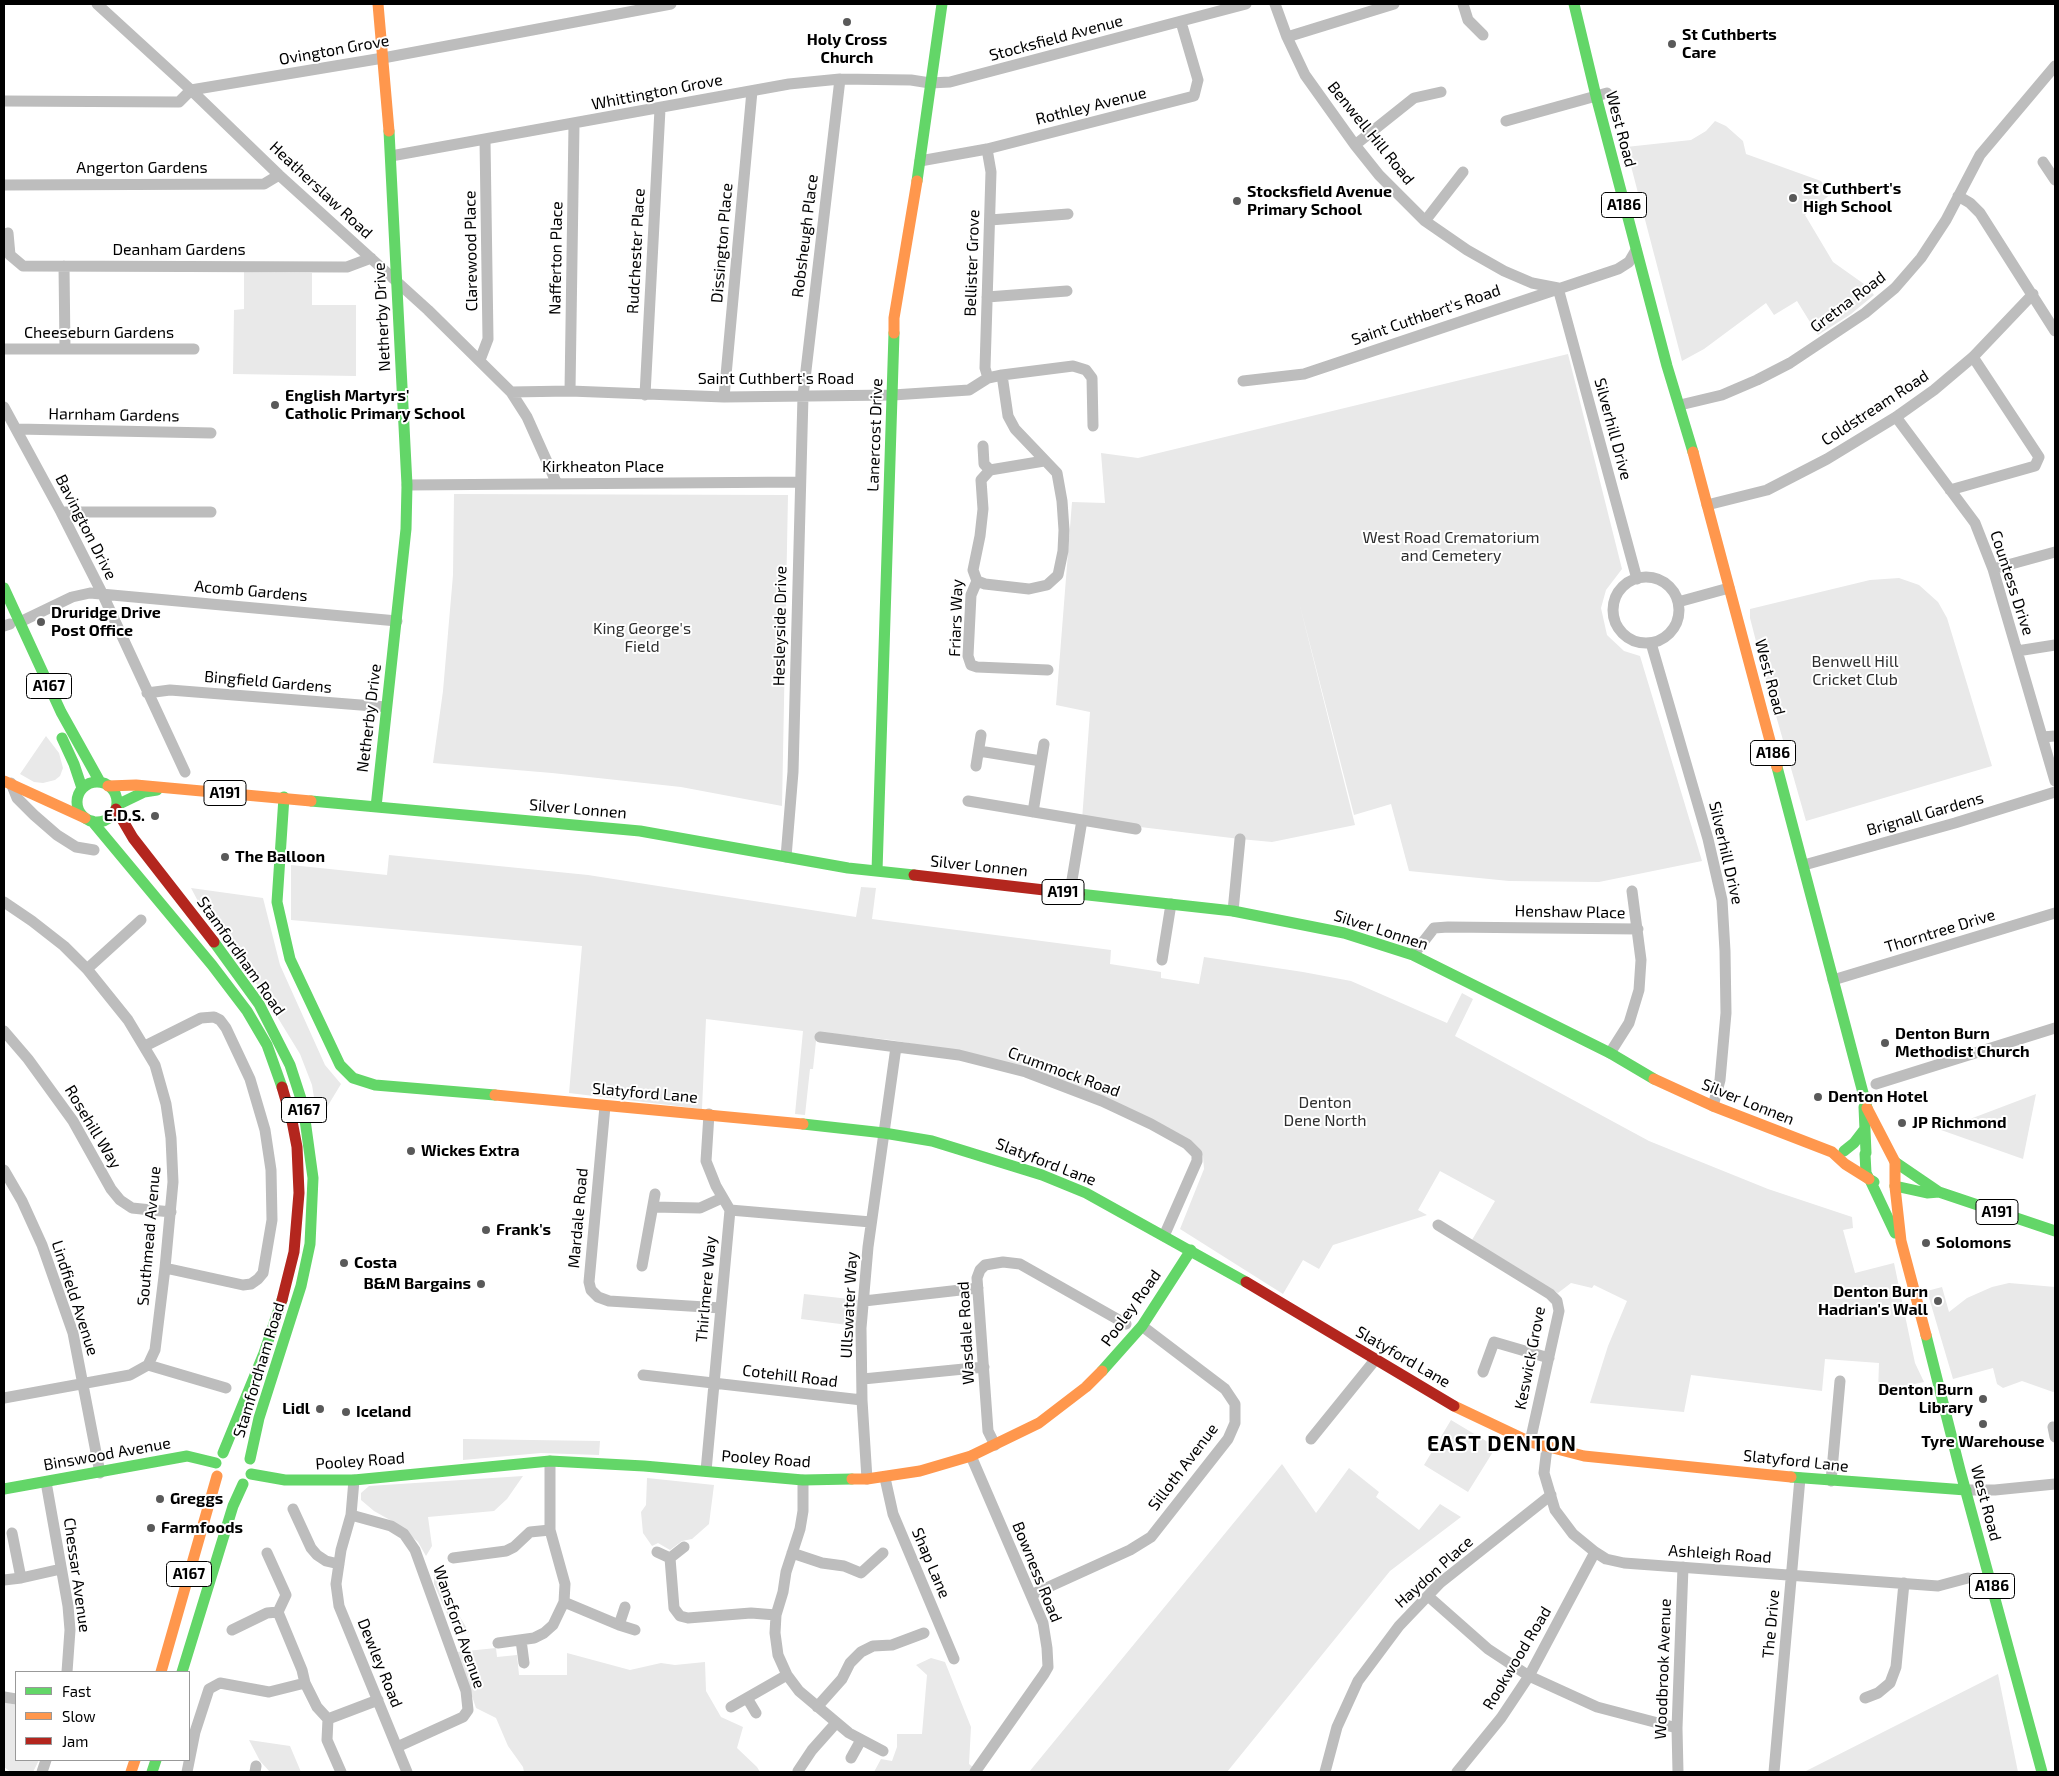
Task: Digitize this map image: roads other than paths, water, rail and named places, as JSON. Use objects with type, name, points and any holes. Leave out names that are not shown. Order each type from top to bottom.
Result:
[{"type":"main road","name":"Netherby Drive","points":[[376,807],[406,529],[407,485],[392,156],[378,4]]},
{"type":"main road","name":"Lanercost Drive","points":[[877,871],[894,318],[920,161],[942,4]]},
{"type":"main road","name":"West Road","points":[[1574,4],[1677,363],[1680,405]]},
{"type":"main road","name":"West Road","points":[[1580,4],[1636,250],[1667,366],[1680,405],[1804,865],[1864,1102],[1894,1161]]},
{"type":"main road","name":"A167","points":[[4,588],[11,624],[64,719],[104,784]]},
{"type":"main road","name":"A167","points":[[4,609],[74,764],[72,792]]},
{"type":"main road","points":[[8,782],[88,819],[105,820],[112,815],[116,807],[115,795],[104,784],[90,783],[72,792],[39,796]]},
{"type":"main road","name":"Silver Lonnen","points":[[104,784],[284,797],[640,831],[848,868],[1234,911],[1344,933],[1413,955],[1610,1053],[1658,1081],[1713,1106],[1838,1151],[1866,1153]]},
{"type":"main road","name":"Silver Lonnen","points":[[116,807],[144,792],[167,788]]},
{"type":"main road","points":[[72,792],[77,806],[88,819]]},
{"type":"main road","name":"Slatyford Lane","points":[[284,797],[277,902],[290,960],[340,1065],[353,1078],[375,1085],[709,1114],[884,1133],[932,1141],[1042,1175],[1086,1193],[1191,1250],[1463,1411],[1530,1442],[1584,1456],[1832,1481],[1966,1490]]},
{"type":"main road","name":"Stamfordham Road","points":[[116,807],[133,838],[220,949],[259,1004],[290,1065],[303,1104],[313,1178],[310,1244],[302,1286],[259,1418],[250,1459]]},
{"type":"main road","name":"Stamfordham Road","points":[[88,819],[212,965],[246,1012],[266,1045],[276,1067],[292,1121],[297,1147],[299,1185],[294,1252],[281,1303],[264,1353],[223,1453]]},
{"type":"main road","name":"West Road","points":[[1864,1102],[1866,1153]]},
{"type":"main road","points":[[1875,1125],[1919,1176]]},
{"type":"main road","points":[[1838,1151],[1854,1143],[1864,1130]]},
{"type":"main road","name":"Silver Lonnen","points":[[1838,1151],[1845,1164],[1869,1180]]},
{"type":"main road","name":"A191","points":[[1866,1153],[1885,1156],[1919,1176],[1939,1192]]},
{"type":"main road","name":"A186","points":[[1866,1153],[1866,1173],[1869,1180]]},
{"type":"main road","name":"A186","points":[[1894,1161],[1895,1187]]},
{"type":"main road","points":[[1845,1164],[1887,1215]]},
{"type":"main road","name":"West Road","points":[[1869,1180],[1893,1230],[1902,1241]]},
{"type":"main road","name":"A191","points":[[1869,1180],[1881,1185],[1918,1192],[1939,1192],[2055,1231]]},
{"type":"main road","name":"West Road","points":[[1895,1187],[1902,1241],[1966,1490],[2042,1772]]},
{"type":"main road","points":[[1897,1206],[1905,1197],[1918,1192]]},
{"type":"main road","name":"Pooley Road","points":[[251,1474],[285,1480],[354,1480],[550,1461],[706,1471],[802,1480],[885,1478],[920,1471],[971,1456],[996,1445],[1039,1423],[1086,1387],[1114,1360],[1142,1326],[1191,1250]]},
{"type":"main road","points":[[234,1449],[242,1452],[250,1459],[251,1474],[243,1484],[228,1485],[217,1476],[216,1463],[223,1453],[234,1449]]},
{"type":"main road","name":"Binswood Avenue","points":[[4,1490],[187,1456],[216,1463]]},
{"type":"main road","name":"A167","points":[[160,1671],[217,1476]]},
{"type":"main road","name":"A167","points":[[182,1671],[233,1506],[243,1484]]},
{"type":"street","name":"Heatherslaw Road","points":[[97,4],[192,90],[279,175],[397,280],[512,392],[527,417],[557,484]]},
{"type":"street","name":"Ovington Grove","points":[[4,101],[179,102],[192,90],[383,58],[671,4]]},
{"type":"street","name":"Stocksfield Avenue","points":[[930,83],[950,82],[1246,4]]},
{"type":"street","name":"Benwell Hill Road","points":[[1275,4],[1287,37],[1305,75],[1379,175],[1425,221],[1467,250],[1532,283],[1558,288]]},
{"type":"street","points":[[1287,37],[1372,7],[1394,4]]},
{"type":"street","points":[[1463,4],[1468,20],[1483,35]]},
{"type":"street","name":"Rothley Avenue","points":[[920,161],[987,149],[1194,96],[1198,80],[1181,22]]},
{"type":"street","name":"Gretna Road","points":[[1680,405],[1722,395],[1758,380],[1790,362],[1865,313],[1895,288],[1921,258],[1946,220],[1980,155],[2055,66]]},
{"type":"street","name":"Whittington Grove","points":[[392,156],[574,125],[789,84],[840,79],[912,80],[930,83]]},
{"type":"street","name":"Robsheugh Place","points":[[803,396],[840,79]]},
{"type":"street","name":"Dissington Place","points":[[724,397],[752,91]]},
{"type":"street","points":[[1355,145],[1414,98],[1441,92]]},
{"type":"street","points":[[1506,120],[1601,95]]},
{"type":"street","name":"Rudchester Place","points":[[645,395],[660,109]]},
{"type":"street","name":"Nafferton Place","points":[[570,391],[574,125]]},
{"type":"street","name":"Clarewood Place","points":[[480,360],[488,339],[485,140]]},
{"type":"street","name":"Bellister Grove","points":[[987,149],[991,172],[985,368],[988,378]]},
{"type":"street","points":[[2043,162],[2055,180]]},
{"type":"street","points":[[1425,221],[1463,172]]},
{"type":"street","name":"Angerton Gardens","points":[[4,185],[264,184],[279,175]]},
{"type":"street","points":[[1958,196],[1970,203],[1980,213],[2055,331]]},
{"type":"street","points":[[990,220],[1068,214]]},
{"type":"street","name":"Deanham Gardens","points":[[8,233],[10,254],[23,266],[347,267],[371,258]]},
{"type":"street","name":"Saint Cuthbert's Road","points":[[1243,381],[1304,374],[1618,269],[1629,262],[1636,250]]},
{"type":"street","points":[[64,266],[64,349]]},
{"type":"street","points":[[1618,269],[1632,270],[1644,280]]},
{"type":"street","name":"Silverhill Drive","points":[[1558,288],[1637,579]]},
{"type":"street","points":[[987,297],[1067,291]]},
{"type":"street","name":"Coldstream Road","points":[[1707,505],[1768,490],[1827,459],[1896,417],[1934,390],[1973,357],[2033,294]]},
{"type":"street","name":"Cheeseburn Gardens","points":[[4,349],[194,349]]},
{"type":"street","points":[[1950,490],[2035,466],[2039,457],[1973,357]]},
{"type":"street","name":"Saint Cuthbert's Road","points":[[512,392],[570,391],[724,397],[892,394],[969,390],[988,378],[1074,366],[1086,370],[1092,378],[1093,426]]},
{"type":"street","points":[[977,581],[985,584],[1029,589],[1048,585],[1058,575],[1061,564],[1064,530],[1062,501],[1057,473],[1015,429],[1008,416],[1002,375]]},
{"type":"street","name":"Hesleyside Drive","points":[[786,857],[793,772],[803,396]]},
{"type":"street","name":"Bavington Drive","points":[[4,407],[61,512],[102,594],[185,772]]},
{"type":"street","name":"Countess Drive","points":[[1896,417],[1976,524],[1993,569],[2055,782]]},
{"type":"street","name":"Harnham Gardens","points":[[17,429],[211,433]]},
{"type":"street","points":[[983,446],[984,464],[990,470],[1044,461]]},
{"type":"street","name":"Friars Way","points":[[990,470],[981,480],[984,509],[973,570],[977,581],[971,595],[968,656],[971,665],[977,667],[1048,670]]},
{"type":"street","name":"Kirkheaton Place","points":[[407,485],[800,482]]},
{"type":"street","points":[[61,512],[211,512]]},
{"type":"street","points":[[1993,569],[2055,552]]},
{"type":"street","points":[[1648,578],[1662,582],[1674,593],[1678,602],[1679,613],[1676,624],[1670,633],[1662,639],[1651,643],[1632,640],[1618,627],[1614,618],[1616,598],[1628,583],[1637,579],[1648,578]]},
{"type":"street","points":[[1678,602],[1729,588]]},
{"type":"street","name":"Acomb Gardens","points":[[11,624],[72,597],[102,594],[397,621]]},
{"type":"street","name":"Silverhill Drive","points":[[1651,643],[1708,839],[1722,900],[1726,1013],[1720,1080],[1713,1106]]},
{"type":"street","points":[[2017,651],[2055,645]]},
{"type":"street","name":"Bingfield Gardens","points":[[147,693],[170,690],[386,707]]},
{"type":"street","points":[[976,766],[981,735]]},
{"type":"street","points":[[2042,737],[2055,736]]},
{"type":"street","points":[[1033,812],[1044,744]]},
{"type":"street","points":[[979,751],[1041,761]]},
{"type":"street","points":[[8,782],[17,798],[34,816],[76,847],[94,850]]},
{"type":"street","name":"Brignall Gardens","points":[[1804,865],[1946,826],[2055,792]]},
{"type":"street","points":[[968,802],[1136,829]]},
{"type":"street","points":[[1070,892],[1082,820]]},
{"type":"street","points":[[1234,911],[1240,839]]},
{"type":"street","points":[[1632,891],[1638,929]]},
{"type":"street","name":"Southmead Avenue","points":[[4,902],[64,946],[87,969],[128,1020],[155,1065],[166,1104],[171,1138],[173,1182],[165,1268],[154,1350],[148,1365]]},
{"type":"street","points":[[1162,960],[1170,904]]},
{"type":"street","name":"Thorntree Drive","points":[[1833,980],[2055,913]]},
{"type":"street","points":[[87,969],[141,920]]},
{"type":"street","name":"Henshaw Place","points":[[1413,955],[1434,928],[1638,929],[1641,960],[1640,990],[1629,1023],[1610,1053]]},
{"type":"street","points":[[145,1046],[201,1018],[214,1017],[220,1020],[226,1028],[250,1079],[265,1130],[271,1170],[272,1220],[263,1273],[258,1279],[251,1284],[243,1285],[165,1268]]},
{"type":"street","points":[[1876,1084],[2055,1028]]},
{"type":"street","name":"Rosehill Way","points":[[4,1031],[28,1059],[62,1106],[86,1142],[111,1189],[120,1200],[132,1208],[170,1212]]},
{"type":"street","name":"Crummock Road","points":[[820,1037],[959,1056],[1026,1072],[1102,1101],[1188,1144],[1197,1154],[1197,1161],[1164,1236]]},
{"type":"street","name":"Ullswater Way","points":[[867,1479],[862,1400],[862,1328],[871,1222],[896,1046]]},
{"type":"street","name":"Mardale Road","points":[[605,1106],[589,1282],[591,1290],[598,1297],[609,1301],[721,1308]]},
{"type":"street","points":[[709,1114],[706,1161],[709,1172],[730,1210],[871,1222]]},
{"type":"street","name":"Lindfield Avenue","points":[[4,1170],[22,1201],[42,1245],[73,1333],[100,1473]]},
{"type":"street","points":[[642,1266],[655,1194]]},
{"type":"street","points":[[652,1207],[700,1208],[722,1198]]},
{"type":"street","name":"Thirlmere Way","points":[[706,1471],[730,1210]]},
{"type":"street","name":"Keswick Grove","points":[[1438,1225],[1550,1294],[1557,1301],[1559,1311],[1530,1442]]},
{"type":"street","name":"Wasdale Road","points":[[996,1445],[988,1431],[978,1288],[980,1270],[985,1266],[1003,1262],[1020,1264],[1126,1324]]},
{"type":"street","points":[[864,1301],[978,1288]]},
{"type":"street","name":"Silloth Avenue","points":[[1031,1595],[1130,1550],[1151,1537],[1228,1439],[1235,1423],[1235,1404],[1225,1389],[1142,1326]]},
{"type":"street","points":[[1483,1372],[1494,1342],[1549,1358]]},
{"type":"street","points":[[1311,1440],[1375,1360]]},
{"type":"street","points":[[4,1396],[130,1375],[148,1365],[226,1388]]},
{"type":"street","points":[[863,1379],[984,1367]]},
{"type":"street","name":"Cotehill Road","points":[[643,1375],[862,1400]]},
{"type":"street","points":[[1832,1481],[1840,1381]]},
{"type":"street","name":"Ashleigh Road","points":[[1547,1447],[1544,1473],[1555,1510],[1568,1528],[1595,1552],[1606,1559],[1624,1563],[1938,1586],[1968,1578]]},
{"type":"street","name":"Bowness Road","points":[[971,1456],[1043,1623],[1048,1667],[975,1772]]},
{"type":"street","points":[[498,1643],[534,1638],[544,1633],[553,1625],[564,1602],[565,1584],[550,1530],[550,1461]]},
{"type":"street","name":"Shap Lane","points":[[885,1478],[893,1514],[954,1659]]},
{"type":"street","name":"The Drive","points":[[1774,1772],[1800,1478]]},
{"type":"street","name":"Dewley Road","points":[[354,1480],[351,1515],[336,1584],[339,1606],[408,1772]]},
{"type":"street","points":[[802,1480],[803,1512],[776,1615],[775,1633],[778,1655],[787,1675],[799,1691],[817,1708],[861,1740],[883,1752]]},
{"type":"street","name":"Chessar Avenue","points":[[46,1482],[70,1630],[67,1671]]},
{"type":"street","points":[[1966,1490],[1995,1490],[2055,1484]]},
{"type":"street","name":"Haydon Place","points":[[1325,1772],[1338,1727],[1358,1682],[1399,1626],[1440,1584],[1550,1495]]},
{"type":"street","points":[[294,1509],[311,1548],[317,1556],[326,1561],[339,1564]]},
{"type":"street","name":"Wansford Avenue","points":[[351,1515],[391,1526],[404,1534],[415,1550],[466,1691],[468,1710],[463,1717],[397,1746]]},
{"type":"street","points":[[453,1558],[506,1551],[514,1547],[530,1532],[550,1530]]},
{"type":"street","points":[[12,1533],[21,1578]]},
{"type":"street","points":[[670,1558],[684,1547]]},
{"type":"street","points":[[657,1552],[670,1558]]},
{"type":"street","name":"Rookwood Road","points":[[1457,1772],[1501,1718],[1529,1676],[1595,1552]]},
{"type":"street","points":[[267,1553],[286,1595],[278,1612],[302,1670],[305,1683],[317,1707],[328,1720],[327,1740],[341,1772]]},
{"type":"street","points":[[792,1554],[822,1563],[844,1566],[861,1573],[883,1553]]},
{"type":"street","points":[[670,1558],[674,1608],[680,1616],[688,1618],[751,1613],[776,1615]]},
{"type":"street","name":"Woodbrook Avenue","points":[[1678,1772],[1677,1728],[1682,1567]]},
{"type":"street","points":[[4,1580],[61,1569]]},
{"type":"street","points":[[1865,1698],[1878,1693],[1890,1684],[1896,1666],[1904,1583]]},
{"type":"street","points":[[1428,1596],[1488,1650],[1529,1676],[1597,1707],[1677,1728]]},
{"type":"street","points":[[564,1602],[635,1630]]},
{"type":"street","points":[[619,1625],[625,1607]]},
{"type":"street","points":[[232,1630],[267,1613],[278,1612]]},
{"type":"street","points":[[817,1708],[842,1679],[850,1663],[861,1652],[873,1646],[892,1645],[924,1632]]},
{"type":"street","points":[[521,1640],[524,1663]]},
{"type":"street","points":[[731,1707],[787,1675]]},
{"type":"street","points":[[190,1757],[195,1732],[210,1689],[220,1683],[269,1692],[305,1683]]},
{"type":"street","points":[[747,1698],[756,1713]]},
{"type":"street","points":[[328,1720],[378,1700]]},
{"type":"street","points":[[798,1771],[812,1750],[836,1723]]},
{"type":"street","points":[[851,1758],[861,1740]]},
{"type":"place","name":"Holy Cross Church","points":[[847,22]]},
{"type":"place","name":"St Cuthberts Care","points":[[1672,44]]},
{"type":"place","name":"St Cuthbert's High School","points":[[1793,198]]},
{"type":"place","name":"Stocksfield Avenue Primary School","points":[[1237,201]]},
{"type":"place","name":"English Martyrs' Catholic Primary School","points":[[275,405]]},
{"type":"place","name":"Druridge Drive Post Office","points":[[41,622]]},
{"type":"place","name":"E.D.S.","points":[[155,816]]},
{"type":"place","name":"The Balloon","points":[[225,857]]},
{"type":"place","name":"Denton Burn Methodist Church","points":[[1885,1043]]},
{"type":"place","name":"Denton Hotel","points":[[1818,1097]]},
{"type":"place","name":"JP Richmond","points":[[1902,1123]]},
{"type":"place","name":"Wickes Extra","points":[[411,1151]]},
{"type":"place","name":"Frank's","points":[[486,1230]]},
{"type":"place","name":"Solomons","points":[[1926,1243]]},
{"type":"place","name":"Costa","points":[[344,1263]]},
{"type":"place","name":"B&M Bargains","points":[[481,1284]]},
{"type":"place","name":"Denton Burn Hadrian's Wall","points":[[1938,1301]]},
{"type":"place","name":"Denton Burn Library","points":[[1983,1399]]},
{"type":"place","name":"Lidl","points":[[320,1409]]},
{"type":"place","name":"Iceland","points":[[346,1412]]},
{"type":"place","name":"Tyre Warehouse","points":[[1983,1424]]},
{"type":"place","name":"Greggs","points":[[160,1499]]},
{"type":"place","name":"Farmfoods","points":[[151,1528]]},
{"type":"district","name":"EAST DENTON","points":[[1502,1444]]},
{"type":"park label","name":"West Road Crematorium and Cemetery","points":[[1451,547]]},
{"type":"park label","name":"King George's Field","points":[[642,638]]},
{"type":"park label","name":"Benwell Hill Cricket Club","points":[[1855,671]]},
{"type":"park label","name":"Denton Dene North","points":[[1325,1112]]}]
